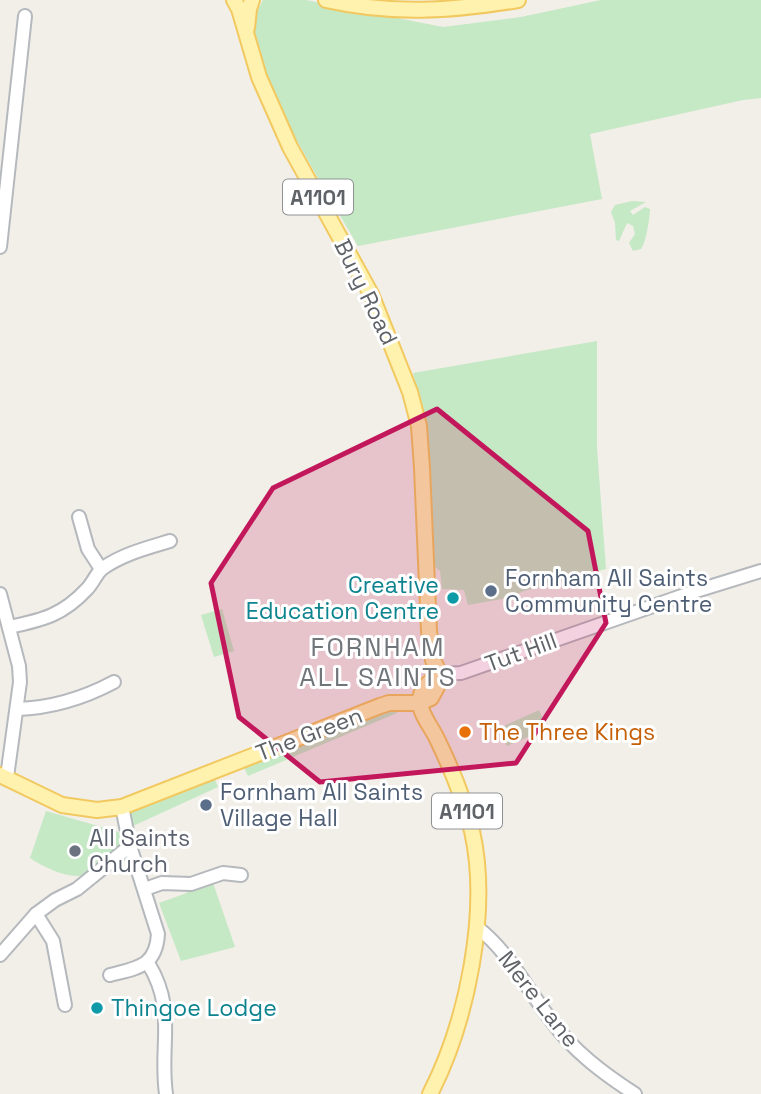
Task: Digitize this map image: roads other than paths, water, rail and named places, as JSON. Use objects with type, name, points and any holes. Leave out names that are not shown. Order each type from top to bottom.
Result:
[{"type":"main road","name":"Bury Road","points":[[234,0],[259,77],[290,147],[371,294],[410,392],[419,426],[429,631],[433,660],[440,674]]},
{"type":"main road","name":"Bury Road","points":[[246,36],[252,0]]},
{"type":"main road","points":[[326,0],[383,10],[423,11],[470,8],[518,0]]},
{"type":"main road","points":[[420,703],[431,698],[440,674]]},
{"type":"main road","name":"The Green","points":[[3,776],[62,805],[97,810],[122,807],[380,706],[389,703],[420,703]]},
{"type":"main road","name":"A1101","points":[[420,703],[452,771],[473,835],[478,928],[461,1017],[446,1062],[430,1094]]},
{"type":"street","points":[[0,247],[25,16]]},
{"type":"street","points":[[79,517],[88,549],[101,569]]},
{"type":"street","points":[[9,627],[34,622],[64,611],[87,589],[101,569],[132,552],[170,541]]},
{"type":"street","name":"Tut Hill","points":[[440,674],[461,673],[761,571]]},
{"type":"street","points":[[0,594],[19,666],[17,709],[3,776]]},
{"type":"street","points":[[17,709],[41,708],[78,699],[114,682]]},
{"type":"street","points":[[110,975],[139,968],[148,962],[157,945],[158,934],[130,846],[122,807]]},
{"type":"street","points":[[0,955],[36,914],[77,889],[130,846]]},
{"type":"street","points":[[145,889],[162,883],[191,884],[223,873],[241,875]]},
{"type":"street","points":[[36,914],[53,940],[65,1005]]},
{"type":"street","name":"Mere Lane","points":[[478,928],[502,950],[560,1032],[607,1076],[635,1094]]},
{"type":"street","points":[[148,962],[163,996],[167,1018],[163,1073],[166,1094]]},
{"type":"place","name":"Fornham All Saints Community Centre","points":[[491,591]]},
{"type":"place","name":"Creative Education Centre","points":[[453,598]]},
{"type":"place","name":"The Three Kings","points":[[465,732]]},
{"type":"place","name":"Fornham All Saints Village Hall","points":[[206,805]]},
{"type":"place","name":"All Saints Church","points":[[75,851]]},
{"type":"place","name":"Thingoe Lodge","points":[[97,1008]]},
{"type":"district","name":"FORNHAM ALL SAINTS","points":[[378,662]]}]
